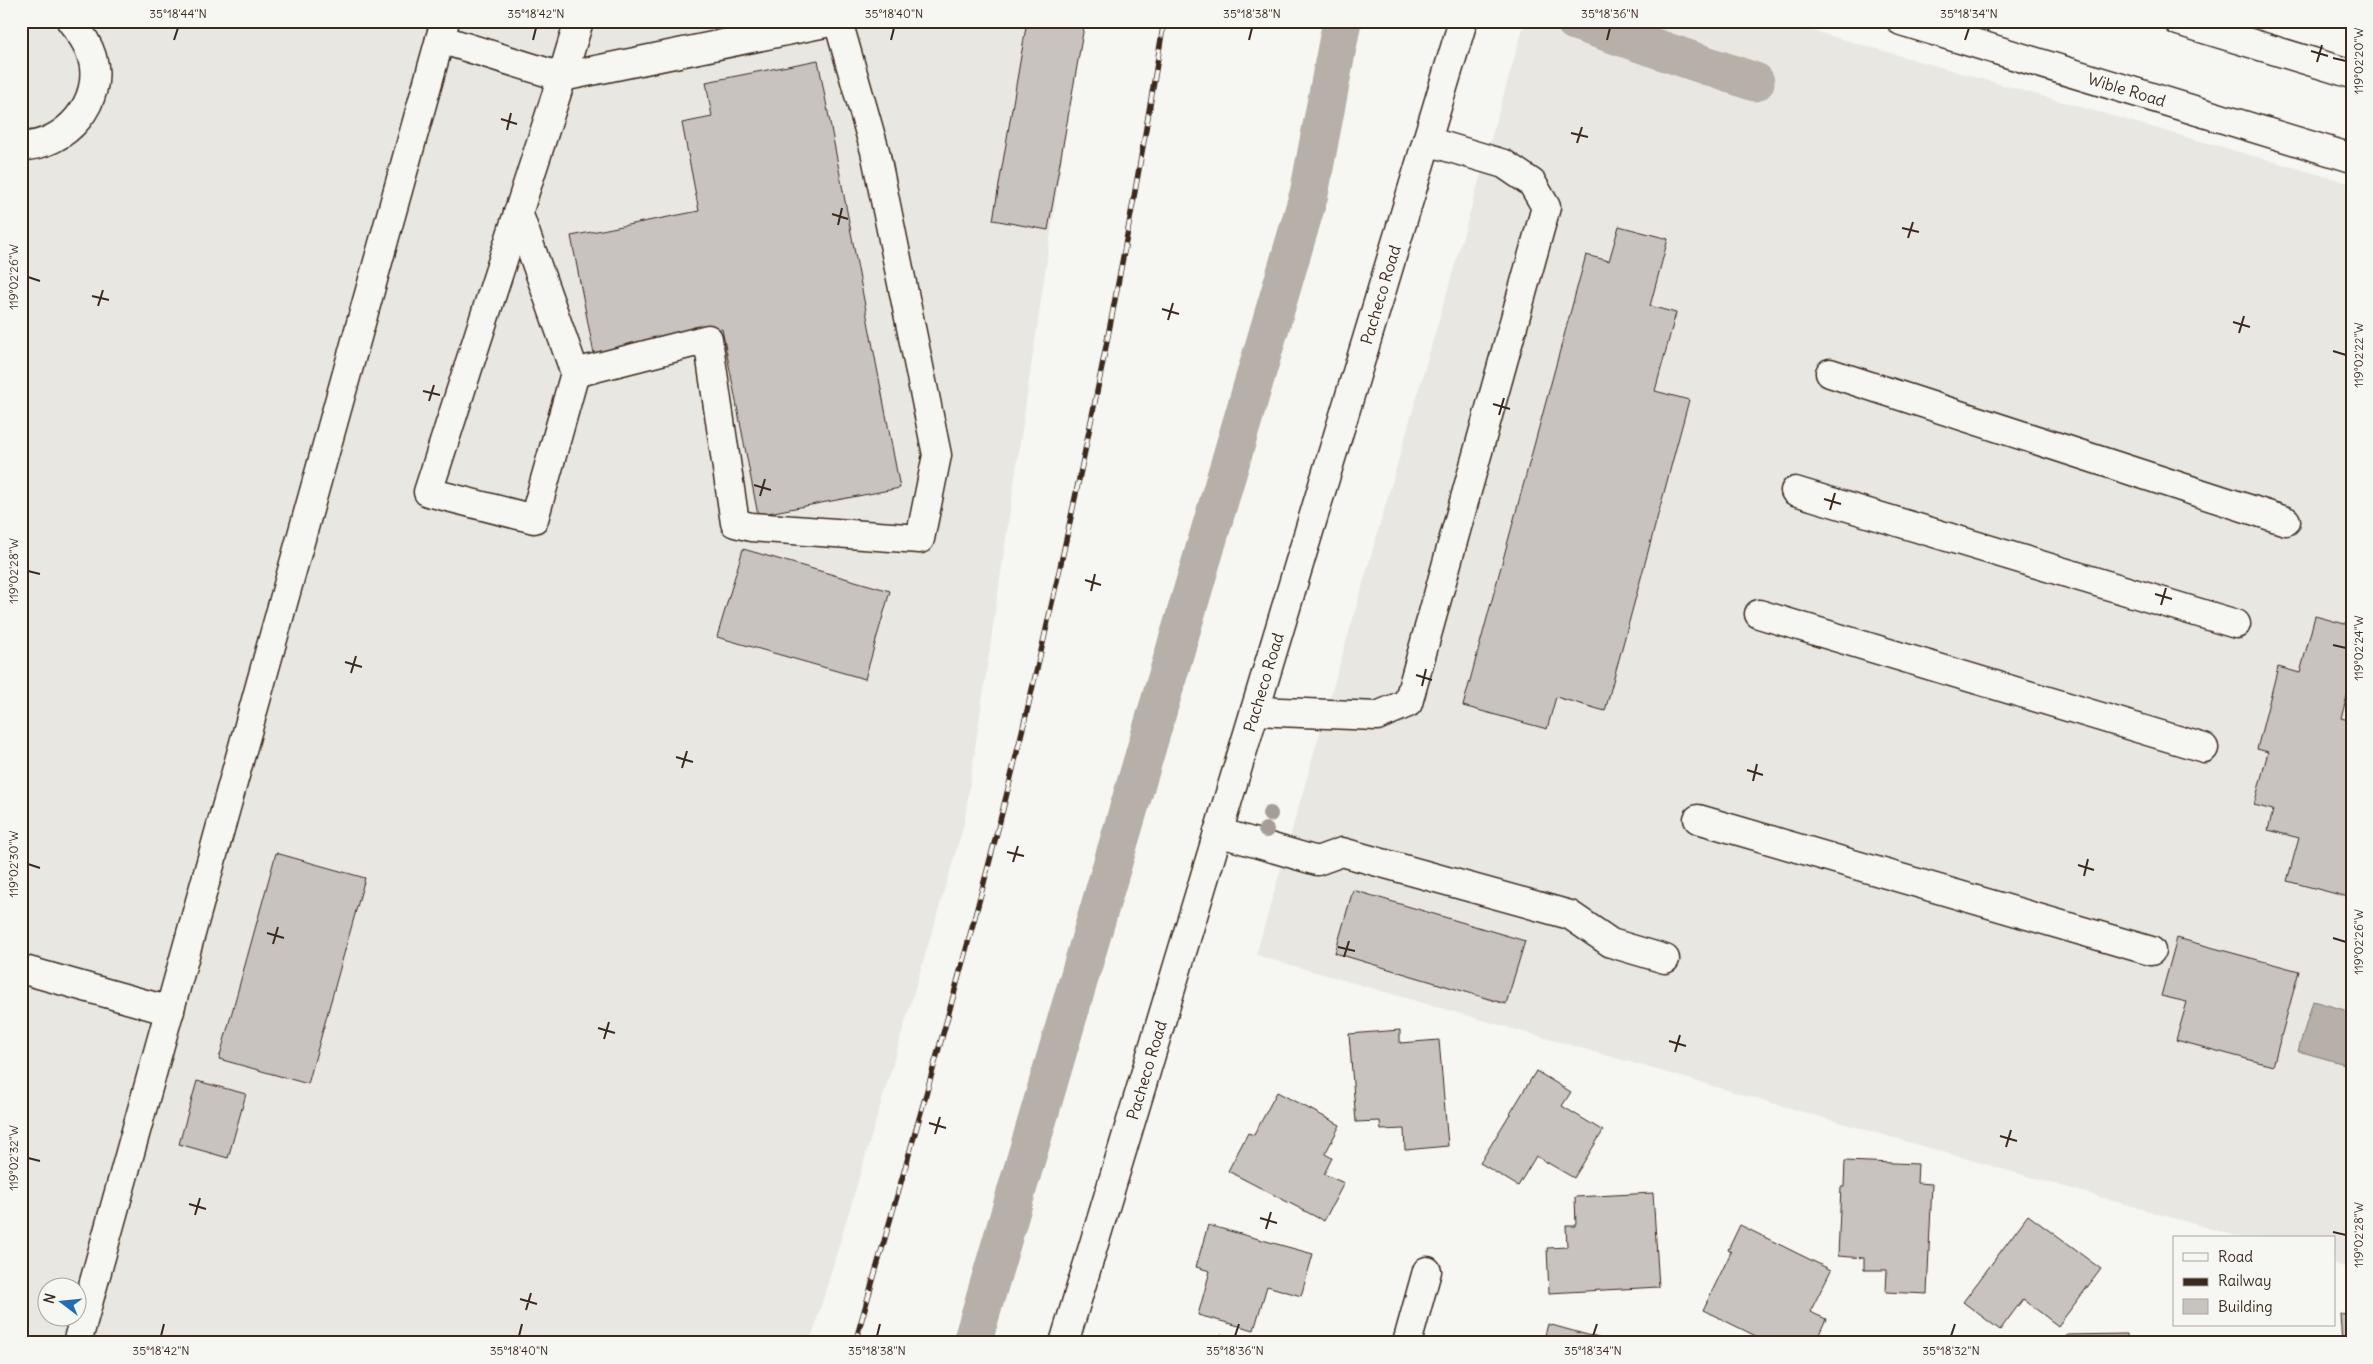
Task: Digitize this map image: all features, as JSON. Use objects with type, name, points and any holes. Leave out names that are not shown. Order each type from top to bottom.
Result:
[{"type":"street","points":[[21,146],[31,146],[54,140],[73,125],[87,105],[94,82],[93,58],[84,36],[71,21]]},
{"type":"street","points":[[518,212],[575,373],[534,519],[428,492],[579,21]]},
{"type":"street","points":[[78,1343],[443,30],[562,77],[834,21]]},
{"type":"street","points":[[575,373],[708,339],[735,524],[751,527],[920,539],[937,455],[875,150],[838,21]]},
{"type":"street","name":"Pacheco Road","points":[[1064,1343],[1462,21]]},
{"type":"street","name":"Wible Road","points":[[1902,21],[2352,158]]},
{"type":"street","points":[[2178,21],[2352,74]]},
{"type":"street","points":[[1255,711],[1378,716],[1408,704],[1546,207],[1532,183],[1504,164],[1426,141]]},
{"type":"street","points":[[1830,373],[2286,521]]},
{"type":"street","points":[[1795,491],[2236,624]]},
{"type":"street","points":[[1759,614],[2204,748]]},
{"type":"street","points":[[1698,819],[2151,951]]},
{"type":"street","points":[[1218,832],[1317,861],[1342,852],[1570,915],[1611,943],[1665,959]]},
{"type":"street","points":[[21,969],[170,1011]]},
{"type":"street","points":[[1407,1343],[1427,1271]]},
{"type":"shaded area","points":[[21,21],[1082,21],[964,824],[810,1343],[21,1343]]},
{"type":"shaded area","points":[[1525,21],[1778,21],[2352,184],[2352,1269],[2336,1265],[2336,1236],[2236,1236],[1256,955]]},
{"type":"shaded area","points":[[2313,1001],[2352,1012],[2352,1066],[2298,1051]]},
{"type":"building","points":[[1027,21],[1085,21],[1048,230],[993,220]]},
{"type":"building","points":[[818,60],[900,488],[758,515],[722,329],[594,354],[571,236],[699,211],[682,123],[712,117],[706,82]]},
{"type":"building","points":[[1619,226],[1668,239],[1650,306],[1676,313],[1655,391],[1689,400],[1605,711],[1556,697],[1547,729],[1463,706],[1586,255],[1609,261]]},
{"type":"building","points":[[743,549],[890,591],[865,679],[717,637]]},
{"type":"building","points":[[2315,616],[2352,626],[2352,678],[2341,718],[2352,721],[2352,898],[2287,881],[2299,838],[2268,830],[2273,810],[2254,805],[2268,752],[2257,749],[2278,667],[2300,673]]},
{"type":"building","points":[[276,853],[365,878],[308,1084],[219,1059]]},
{"type":"building","points":[[1353,890],[1525,941],[1506,1004],[1335,953]]},
{"type":"building","points":[[2177,938],[2299,971],[2273,1066],[2176,1040],[2187,1002],[2161,996]]},
{"type":"building","points":[[1400,1030],[1400,1043],[1439,1040],[1448,1146],[1405,1150],[1404,1129],[1381,1130],[1380,1121],[1356,1122],[1349,1034]]},
{"type":"building","points":[[1536,1071],[1571,1092],[1562,1106],[1603,1131],[1574,1178],[1536,1156],[1518,1186],[1480,1163]]},
{"type":"building","points":[[197,1081],[246,1094],[228,1158],[179,1144]]},
{"type":"building","points":[[1277,1092],[1340,1125],[1325,1154],[1332,1158],[1324,1174],[1344,1183],[1324,1221],[1228,1171],[1248,1133],[1254,1135]]},
{"type":"building","points":[[1845,1161],[1918,1164],[1917,1183],[1932,1184],[1927,1294],[1886,1292],[1887,1270],[1864,1270],[1864,1258],[1838,1256],[1841,1187],[1844,1187]]},
{"type":"building","points":[[1653,1193],[1659,1287],[1549,1293],[1547,1248],[1567,1247],[1566,1226],[1576,1226],[1575,1197]]},
{"type":"building","points":[[2028,1215],[2101,1269],[2058,1326],[2023,1299],[2000,1330],[1963,1302]]},
{"type":"building","points":[[1208,1225],[1313,1254],[1301,1296],[1267,1286],[1254,1330],[1198,1315],[1210,1271],[1196,1267]]},
{"type":"building","points":[[1740,1225],[1831,1270],[1810,1312],[1826,1319],[1815,1343],[1770,1343],[1703,1310],[1731,1252],[1728,1250]]},
{"type":"building","points":[[2352,1313],[2352,1343],[2342,1343],[2340,1314]]},
{"type":"building","points":[[1548,1324],[1602,1339],[1601,1343],[1543,1343]]},
{"type":"building","points":[[2127,1334],[2127,1343],[2066,1343],[2066,1335]]},
{"type":"building","points":[[1221,1335],[1248,1343],[1218,1343]]},
{"type":"waterway","points":[[972,1343],[1309,194],[1342,21]]},
{"type":"waterway","points":[[1575,21],[1755,82]]},
{"type":"railway","points":[[855,1343],[970,934],[1006,797],[1052,604],[1093,411],[1131,216],[1164,21]]}]
